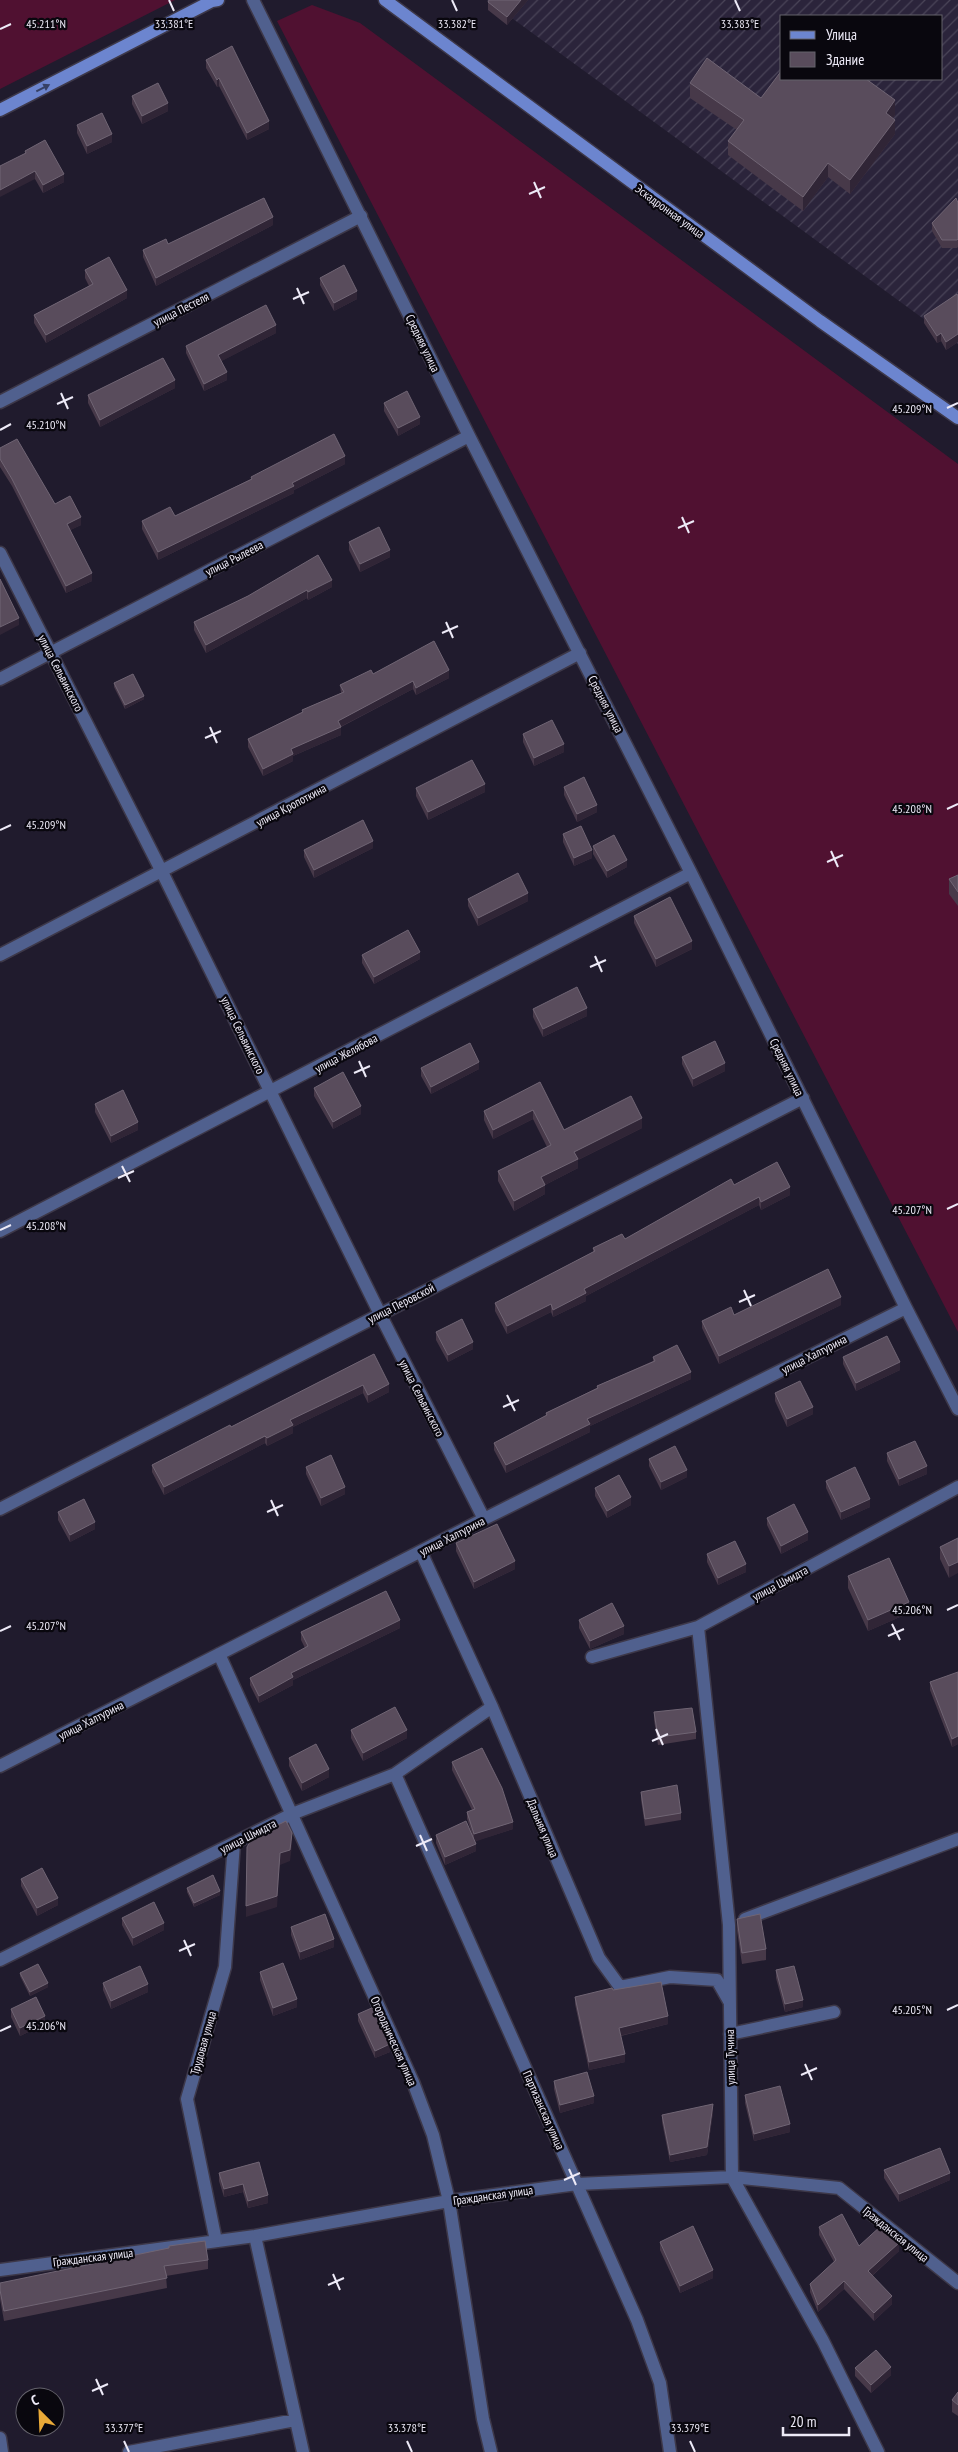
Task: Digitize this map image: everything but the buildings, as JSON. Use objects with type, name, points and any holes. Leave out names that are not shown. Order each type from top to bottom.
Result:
[{"type":"main road","points":[[0,110],[214,0]]},
{"type":"main road","name":"Эскадронная улица","points":[[384,0],[813,315],[958,418]]},
{"type":"street","name":"Средняя улица","points":[[254,0],[469,436],[691,873],[906,1308],[958,1409]]},
{"type":"street","name":"улица Пестеля","points":[[0,402],[361,216]]},
{"type":"street","name":"улица Рылеева","points":[[0,679],[469,436]]},
{"type":"street","name":"улица Сельвинского","points":[[0,552],[162,872],[380,1314],[484,1519]]},
{"type":"street","name":"улица Кропоткина","points":[[0,955],[580,653]]},
{"type":"street","name":"улица Желябова","points":[[0,1231],[272,1092],[691,873]]},
{"type":"street","name":"улица Перовской","points":[[0,1509],[803,1098]]},
{"type":"street","name":"улица Халтурина","points":[[0,1766],[484,1519],[906,1308]]},
{"type":"street","name":"улица Шмидта","points":[[592,1657],[698,1627],[958,1487]]},
{"type":"street","name":"Дальняя улица","points":[[421,1552],[492,1707],[599,1958],[620,1987],[670,1977],[717,1980],[730,2003]]},
{"type":"street","name":"улица Тучина","points":[[698,1627],[729,1925],[732,2177],[823,2341],[878,2452]]},
{"type":"street","name":"Огородническая улица","points":[[219,1654],[413,2082],[433,2135],[449,2201],[483,2419],[491,2452]]},
{"type":"street","name":"улица Шмидта","points":[[0,1960],[292,1814],[394,1774],[492,1707]]},
{"type":"street","name":"Партизанская улица","points":[[394,1774],[637,2320],[660,2383],[670,2452]]},
{"type":"street","points":[[729,1925],[958,1839]]},
{"type":"street","name":"Трудовая улица","points":[[216,2242],[186,2099],[224,1967],[234,1843]]},
{"type":"street","points":[[730,2034],[834,2012]]},
{"type":"street","name":"Гражданская улица","points":[[0,2270],[216,2242],[449,2201],[577,2184],[732,2177],[839,2188],[958,2283]]},
{"type":"street","points":[[255,2236],[302,2452]]},
{"type":"street","points":[[135,2451],[295,2420]]},
{"type":"street","points":[[0,2438],[2,2452]]},
{"type":"shaded area","points":[[0,0],[175,0],[0,89]]},
{"type":"shaded area","points":[[487,0],[958,0],[958,344]]},
{"type":"shaded area","points":[[312,5],[360,23],[958,464],[958,1332],[277,21]]}]
